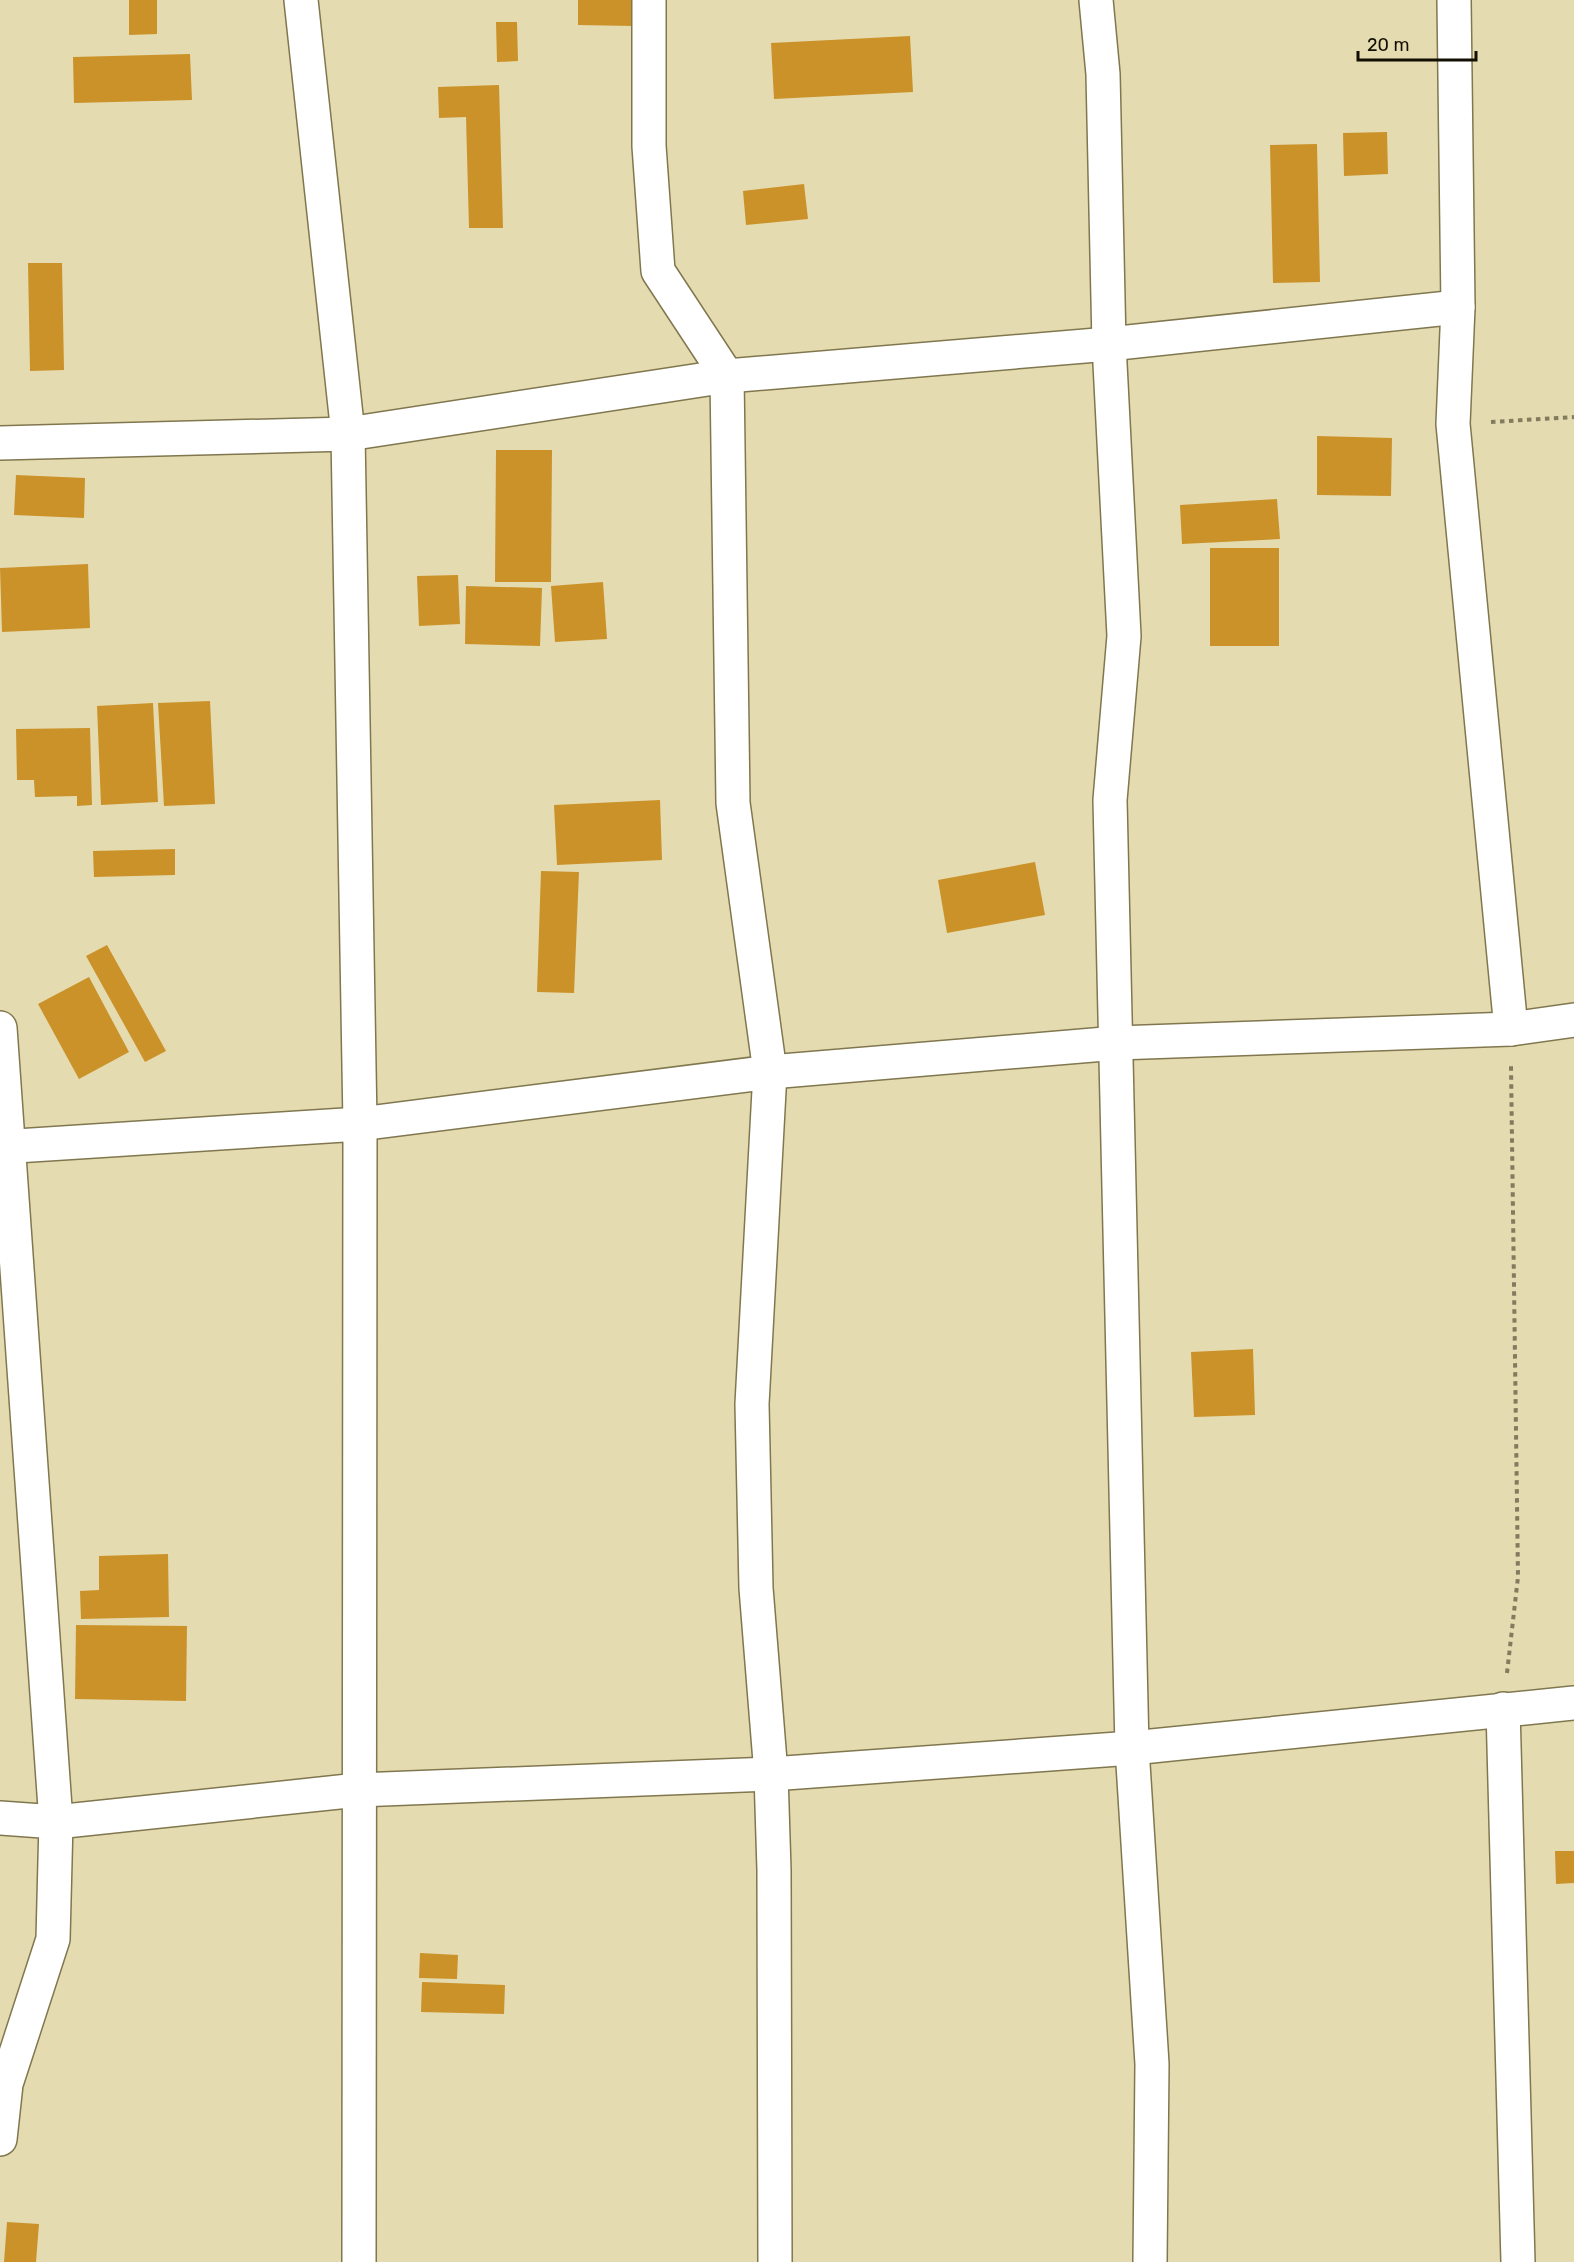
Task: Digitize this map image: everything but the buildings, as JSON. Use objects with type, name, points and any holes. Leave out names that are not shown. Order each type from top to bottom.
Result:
[{"type":"street","points":[[301,0],[348,434],[360,1124],[359,2262]]},
{"type":"street","points":[[649,0],[649,146],[658,271],[727,376],[733,803],[770,1072],[752,1404],[756,1588],[771,1774],[775,2262]]},
{"type":"street","points":[[1096,0],[1103,74],[1109,344],[1124,636],[1110,800],[1132,1748],[1152,2064],[1150,2262]]},
{"type":"street","points":[[1454,0],[1458,307],[1453,424],[1511,1029]]},
{"type":"street","points":[[0,443],[348,434],[727,376],[1109,344],[1458,307]]},
{"type":"street","points":[[5,1147],[360,1124],[770,1072],[1117,1043],[1511,1029],[1574,1020]]},
{"type":"street","points":[[0,1028],[5,1147],[56,1822],[54,1939],[6,2084],[0,2139]]},
{"type":"street","points":[[0,1818],[56,1822],[358,1790],[771,1774],[1132,1748],[1574,1703]]},
{"type":"street","points":[[1503,1709],[1518,2262]]},
{"type":"path","points":[[1453,424],[1574,417]]},
{"type":"path","points":[[1503,1709],[1518,1577],[1511,1029]]}]
